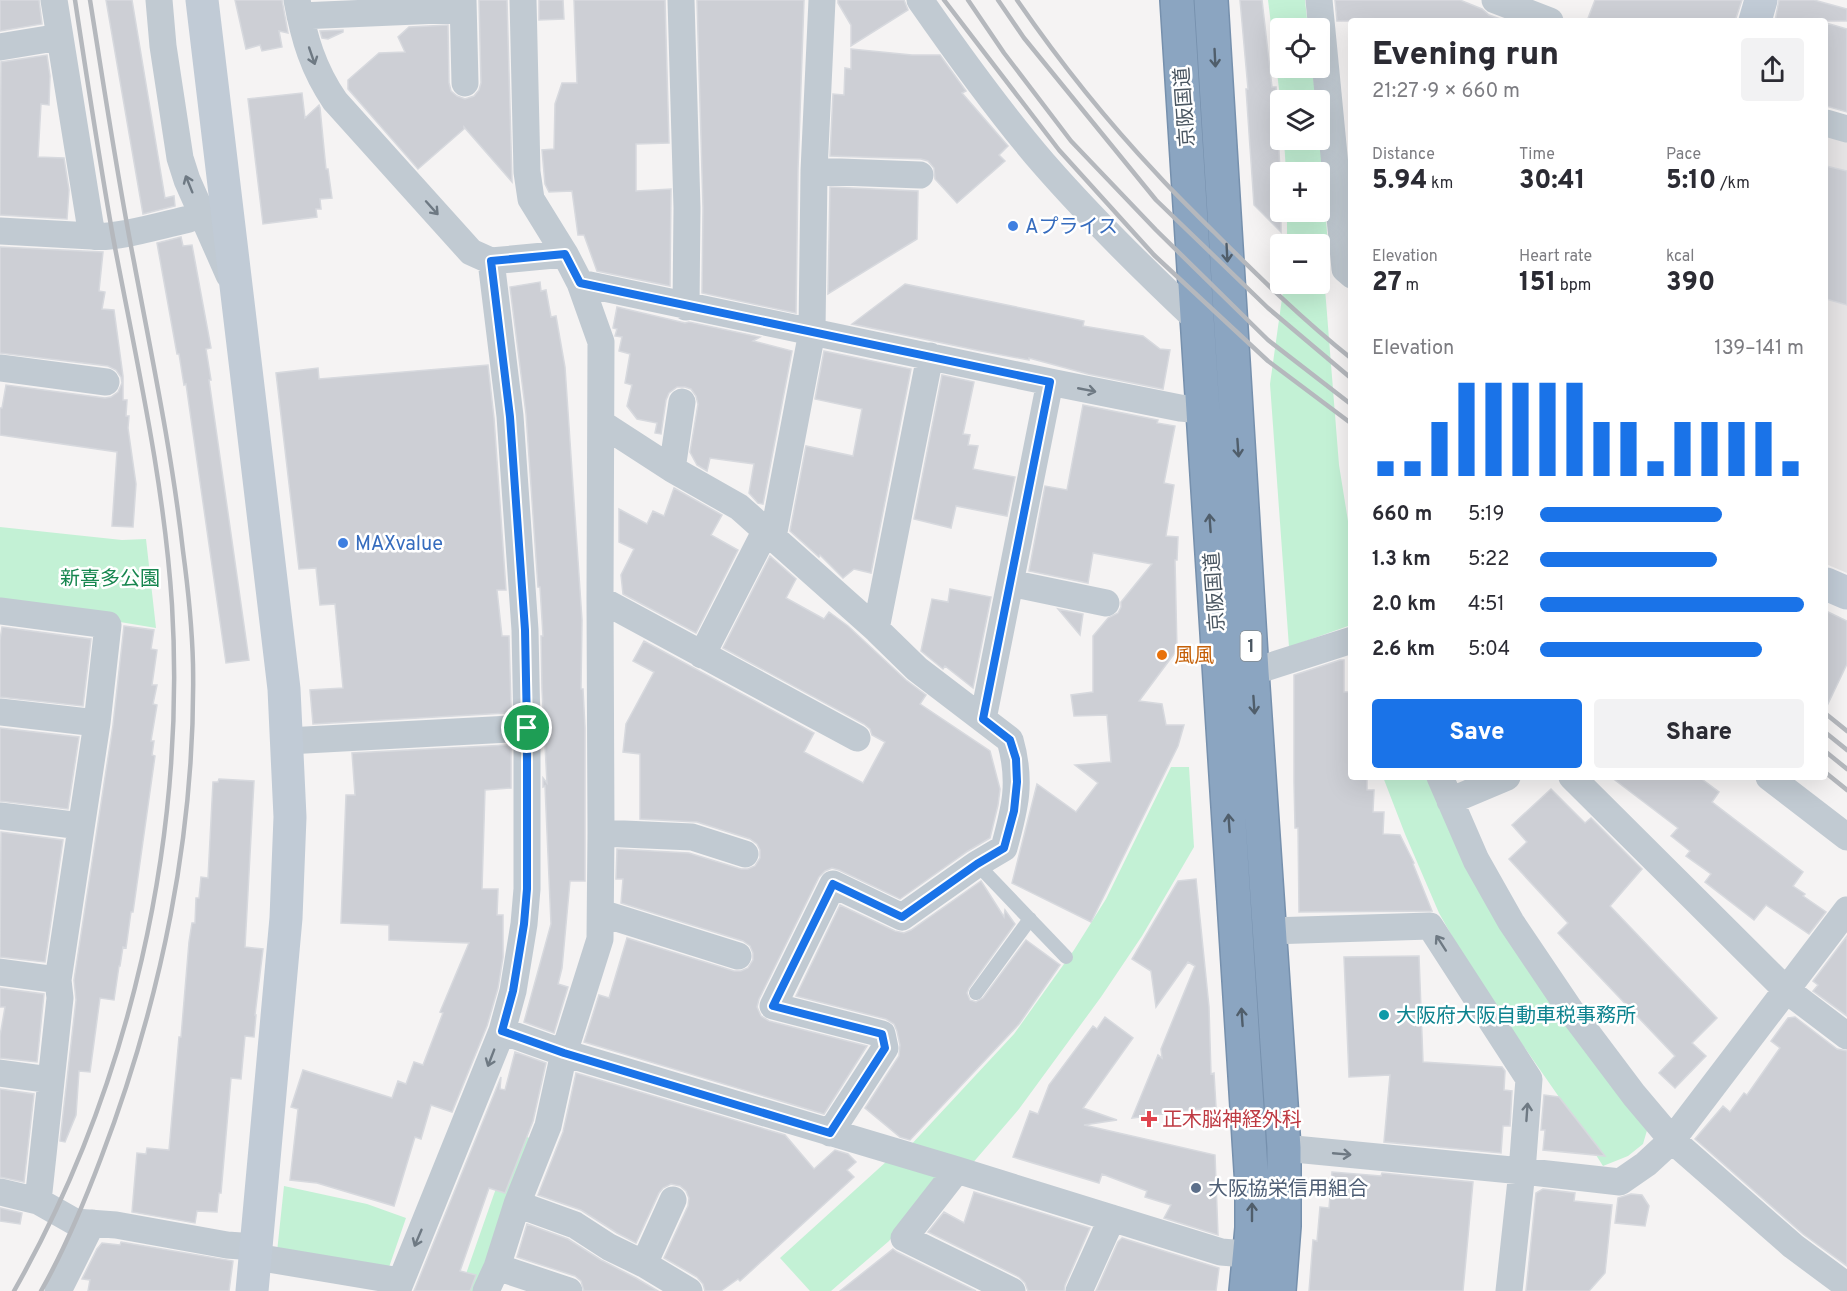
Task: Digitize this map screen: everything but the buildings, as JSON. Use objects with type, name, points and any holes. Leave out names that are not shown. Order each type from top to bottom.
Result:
[{"type":"highway","name":"京阪国道","points":[[1177,0],[1252,1186],[1250,1254],[1246,1291]]},
{"type":"highway","name":"京阪国道","points":[[1211,0],[1284,1148],[1285,1204],[1279,1291]]},
{"type":"street","points":[[54,0],[92,236]]},
{"type":"street","points":[[159,0],[163,46],[180,158],[187,180],[238,295]]},
{"type":"street","points":[[202,0],[284,689],[290,817],[286,918],[252,1291]]},
{"type":"street","points":[[523,0],[527,172],[531,199],[580,283],[602,342],[601,913],[600,939],[564,1053],[548,1126],[516,1204],[491,1279],[569,1291]]},
{"type":"street","points":[[681,0],[687,208],[686,307]]},
{"type":"street","points":[[702,655],[769,533],[812,332],[814,171],[822,0]]},
{"type":"street","points":[[920,0],[974,77],[1044,164],[1136,263],[1197,320]]},
{"type":"street","points":[[1319,0],[1345,269],[1348,271]]},
{"type":"street","points":[[1495,0],[1538,18]]},
{"type":"street","points":[[1756,18],[1761,0]]},
{"type":"street","points":[[465,83],[463,5],[298,8],[316,70],[335,101],[471,252],[491,261],[565,254]]},
{"type":"street","points":[[0,47],[60,37]]},
{"type":"street","points":[[1828,124],[1847,129]]},
{"type":"street","points":[[814,171],[920,176]]},
{"type":"street","points":[[0,231],[100,238],[189,219]]},
{"type":"street","points":[[0,1192],[38,1201],[75,1222],[116,1225],[227,1245],[398,1286],[502,1031],[513,991],[524,924],[527,889],[525,630],[510,417],[491,261]]},
{"type":"street","points":[[580,283],[1050,382],[1180,408],[1203,410]]},
{"type":"street","points":[[876,629],[930,356]]},
{"type":"street","points":[[0,368],[106,382]]},
{"type":"street","points":[[983,719],[1050,382]]},
{"type":"street","points":[[672,469],[682,402]]},
{"type":"street","points":[[601,423],[672,469],[739,507],[876,629],[917,669],[1010,740],[1016,759],[1017,782],[1014,811],[1004,848],[977,864],[902,917],[833,884],[773,1006],[882,1034],[885,1048],[830,1133]]},
{"type":"street","points":[[1010,584],[1106,603]]},
{"type":"street","points":[[1828,585],[1847,593]]},
{"type":"street","points":[[600,599],[857,738]]},
{"type":"street","points":[[0,611],[108,625],[97,723],[58,980],[60,998],[38,1201]]},
{"type":"street","points":[[1252,672],[1348,641]]},
{"type":"street","points":[[0,712],[97,723]]},
{"type":"street","points":[[287,741],[527,728]]},
{"type":"street","points":[[1492,780],[1445,789],[1476,860],[1511,922],[1573,1014],[1634,1095],[1672,1140],[1793,1246],[1847,1286]]},
{"type":"street","points":[[1575,780],[1785,989],[1847,1036]]},
{"type":"street","points":[[1772,780],[1847,837]]},
{"type":"street","points":[[0,816],[81,826]]},
{"type":"street","points":[[602,833],[692,837],[745,854]]},
{"type":"street","points":[[1284,1148],[1522,1170],[1620,1182],[1646,1164],[1672,1140],[1847,910]]},
{"type":"street","points":[[601,913],[738,956]]},
{"type":"street","points":[[1269,931],[1430,926],[1529,1079],[1509,1291]]},
{"type":"street","points":[[0,972],[58,980]]},
{"type":"street","points":[[502,1031],[564,1053],[957,1170],[1221,1252],[1283,1257]]},
{"type":"street","points":[[0,1073],[51,1080]]},
{"type":"street","points":[[957,1170],[904,1238],[1012,1291]]},
{"type":"street","points":[[644,1264],[673,1200]]},
{"type":"street","points":[[516,1204],[575,1225],[609,1247],[644,1264],[689,1291]]},
{"type":"street","points":[[1079,1291],[1112,1218]]},
{"type":"street","points":[[58,1291],[92,1223]]},
{"type":"lane","points":[[977,864],[1066,957]]},
{"type":"lane","points":[[976,993],[1030,919]]},
{"type":"shaded area","points":[[1828,137],[1847,142],[1847,573],[1828,565]]},
{"type":"green space","points":[[1268,0],[1305,0],[1307,18],[1270,18]]},
{"type":"green space","points":[[1278,78],[1313,78],[1315,90],[1279,90]]},
{"type":"green space","points":[[1285,150],[1321,150],[1322,162],[1285,162]]},
{"type":"green space","points":[[1287,222],[1326,222],[1327,234],[1287,234]]},
{"type":"green space","points":[[1283,294],[1325,294],[1339,465],[1348,521],[1348,626],[1289,647],[1270,384]]},
{"type":"green space","name":"新喜多公園","points":[[0,527],[122,540],[146,539],[156,628],[0,602]]},
{"type":"green space","points":[[1171,767],[1189,767],[1194,847],[1142,936],[1101,997],[1019,1109],[971,1165],[908,1148],[1014,1034],[1074,950],[1106,899]]},
{"type":"green space","points":[[1384,780],[1435,780],[1648,1127],[1643,1144],[1628,1156],[1603,1166],[1559,1097],[1474,975],[1439,913]]},
{"type":"green space","points":[[517,1134],[530,1138],[477,1291],[460,1291],[494,1194]]},
{"type":"green space","points":[[887,1161],[934,1170],[937,1180],[889,1241],[831,1291],[810,1291],[780,1258]]},
{"type":"green space","points":[[284,1186],[367,1204],[406,1218],[387,1273],[277,1252]]},
{"type":"railway","points":[[14,1291],[55,1213],[90,1131],[119,1046],[142,959],[159,871],[170,782],[174,693],[172,605],[163,512],[108,207],[75,0]]},
{"type":"railway","points":[[41,1291],[88,1192],[122,1099],[141,1038],[171,915],[181,853],[192,727],[192,636],[173,478],[122,197],[90,0]]},
{"type":"railway","points":[[944,0],[1059,150],[1154,255],[1268,361],[1348,421]]},
{"type":"railway","points":[[968,0],[1004,53],[1071,141],[1156,230],[1268,340],[1348,402]]},
{"type":"railway","points":[[998,0],[1024,38],[1156,200],[1268,308],[1348,376]]},
{"type":"railway","points":[[1017,0],[1084,90],[1164,181],[1281,297],[1348,356]]},
{"type":"railway","points":[[1828,716],[1847,731]]},
{"type":"railway","points":[[1828,735],[1847,750]]},
{"type":"railway","points":[[1828,754],[1847,769]]},
{"type":"railway","points":[[1828,775],[1847,790]]},
{"type":"place","name":"Aプライス","points":[[1013,226]]},
{"type":"place","name":"MAXvalue","points":[[343,543]]},
{"type":"place","name":"風風","points":[[1162,655]]},
{"type":"place","name":"大阪府大阪自動車税事務所","points":[[1384,1015]]},
{"type":"place","name":"正木脳神経外科","points":[[1149,1119]]},
{"type":"place","name":"大阪協栄信用組合","points":[[1196,1188]]},
{"type":"route","points":[[565,254],[580,283],[1050,382],[983,719],[1010,740],[1016,759],[1017,782],[1014,811],[1004,848],[977,864],[902,917],[833,884],[773,1006],[882,1034],[885,1048],[830,1133],[564,1053],[502,1031],[513,991],[520,952],[527,889],[527,728],[525,630],[510,417],[491,261],[565,254]]}]
